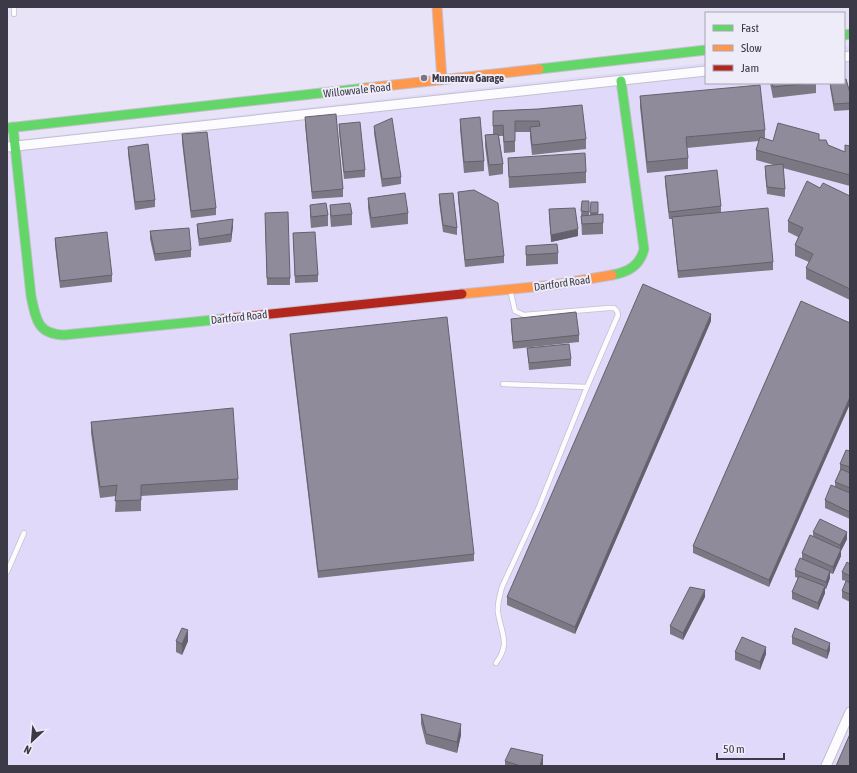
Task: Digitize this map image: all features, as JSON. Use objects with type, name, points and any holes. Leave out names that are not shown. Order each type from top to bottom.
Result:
[{"type":"street","points":[[437,7],[442,80]]},
{"type":"street","name":"Willowvale Road","points":[[10,128],[705,50]]},
{"type":"street","points":[[11,147],[705,71]]},
{"type":"street","name":"Dartford Road","points":[[10,128],[11,147],[31,296],[41,327],[48,333],[55,335],[553,285],[622,273],[632,269],[642,257],[644,249],[621,80]]},
{"type":"street","points":[[826,766],[850,712]]},
{"type":"lane","points":[[14,7],[14,14]]},
{"type":"lane","points":[[496,663],[503,654],[505,643],[498,610],[498,600],[502,587],[538,509],[587,387],[618,315],[614,308],[609,308],[524,315],[515,311],[510,289]]},
{"type":"lane","points":[[503,384],[587,387]]},
{"type":"lane","points":[[7,572],[24,533]]},
{"type":"shaded area","points":[[850,46],[850,766],[7,766],[7,141],[705,63],[705,84],[845,84],[845,47]]},
{"type":"building","points":[[846,79],[850,93],[850,103],[834,104],[830,84],[845,84]]},
{"type":"building","points":[[772,84],[802,84],[773,87]]},
{"type":"building","points":[[760,85],[765,130],[686,137],[688,158],[647,162],[640,96]]},
{"type":"building","points":[[582,105],[586,139],[532,145],[530,127],[540,126],[539,121],[515,121],[515,141],[504,142],[503,125],[493,126],[493,111]]},
{"type":"building","points":[[336,114],[343,189],[312,192],[305,117]]},
{"type":"building","points":[[480,117],[484,161],[464,162],[460,119]]},
{"type":"building","points":[[392,118],[401,177],[382,179],[374,126]]},
{"type":"building","points":[[360,122],[365,170],[344,172],[339,124]]},
{"type":"building","points":[[778,123],[819,134],[819,140],[826,140],[828,145],[845,152],[845,145],[850,146],[850,175],[756,150],[760,137],[773,141]]},
{"type":"building","points":[[207,132],[216,208],[191,211],[182,134]]},
{"type":"building","points":[[498,134],[503,164],[489,165],[485,135]]},
{"type":"building","points":[[148,144],[155,200],[135,202],[128,147]]},
{"type":"building","points":[[585,153],[586,172],[509,177],[508,158]]},
{"type":"building","points":[[783,164],[785,189],[767,187],[765,166]]},
{"type":"building","points":[[717,170],[721,206],[669,212],[665,176]]},
{"type":"building","points":[[807,181],[820,188],[823,183],[850,196],[850,289],[806,268],[813,254],[795,245],[803,228],[788,221]]},
{"type":"building","points":[[474,190],[498,203],[504,256],[465,260],[458,192]]},
{"type":"building","points":[[405,193],[408,213],[371,218],[368,198]]},
{"type":"building","points":[[453,193],[457,228],[443,225],[439,194]]},
{"type":"building","points":[[582,201],[589,201],[589,212],[581,211]]},
{"type":"building","points":[[591,202],[598,202],[598,213],[590,213]]},
{"type":"building","points":[[326,203],[328,215],[311,217],[310,205]]},
{"type":"building","points":[[350,203],[352,214],[331,216],[330,205]]},
{"type":"building","points":[[575,208],[578,229],[551,235],[549,209]]},
{"type":"building","points":[[768,208],[773,262],[678,271],[672,217]]},
{"type":"building","points":[[288,212],[290,278],[267,278],[265,213]]},
{"type":"building","points":[[603,214],[603,223],[582,224],[581,216]]},
{"type":"building","points":[[233,219],[231,234],[199,239],[197,224]]},
{"type":"building","points":[[189,228],[191,250],[155,254],[150,231]]},
{"type":"building","points":[[107,232],[112,275],[60,281],[55,238]]},
{"type":"building","points":[[315,232],[318,275],[295,276],[293,233]]},
{"type":"building","points":[[557,244],[558,253],[526,255],[526,246]]},
{"type":"building","points":[[643,284],[711,314],[575,627],[507,597]]},
{"type":"building","points":[[801,301],[850,323],[850,397],[769,580],[693,546]]},
{"type":"building","points":[[576,312],[579,335],[513,342],[511,319]]},
{"type":"building","points":[[447,317],[474,554],[318,571],[290,334]]},
{"type":"building","points":[[569,344],[571,359],[529,363],[527,348]]},
{"type":"building","points":[[233,408],[238,479],[141,485],[141,500],[115,501],[117,485],[100,487],[91,422]]},
{"type":"building","points":[[846,450],[850,451],[850,467],[840,464]]},
{"type":"building","points":[[841,469],[850,473],[850,488],[835,482]]},
{"type":"building","points":[[831,485],[850,493],[850,512],[825,500]]},
{"type":"building","points":[[820,519],[847,532],[840,545],[813,532]]},
{"type":"building","points":[[810,535],[841,549],[833,567],[802,553]]},
{"type":"building","points":[[800,558],[830,571],[826,582],[795,570]]},
{"type":"building","points":[[847,562],[850,564],[850,576],[842,572]]},
{"type":"building","points":[[799,576],[825,586],[818,603],[792,592]]},
{"type":"building","points":[[846,581],[850,583],[850,594],[842,591]]},
{"type":"building","points":[[690,587],[705,590],[683,633],[670,626]]},
{"type":"building","points":[[182,628],[188,630],[182,644],[176,641]]},
{"type":"building","points":[[795,628],[830,643],[827,651],[792,637]]},
{"type":"building","points":[[742,637],[766,647],[760,662],[735,652]]},
{"type":"building","points":[[421,714],[461,724],[457,742],[426,734]]},
{"type":"building","points":[[850,734],[850,766],[836,766]]},
{"type":"building","points":[[511,748],[543,755],[540,766],[521,766],[505,761]]},
{"type":"traffic: fast","points":[[845,35],[850,34]]},
{"type":"traffic: fast","points":[[539,69],[705,50]]},
{"type":"traffic: fast","points":[[612,275],[628,270],[636,264],[640,260],[644,249],[621,81]]},
{"type":"traffic: fast","points":[[7,128],[366,88]]},
{"type":"traffic: fast","points":[[13,127],[31,296],[34,312],[39,324],[43,328],[48,332],[64,335],[223,319]]},
{"type":"traffic: slow","points":[[437,7],[442,80]]},
{"type":"traffic: slow","points":[[366,88],[539,69]]},
{"type":"traffic: slow","points":[[462,294],[553,285],[612,275]]},
{"type":"traffic: jam","points":[[223,319],[462,294]]},
{"type":"place","name":"Munenzva Garage","points":[[424,78]]}]
